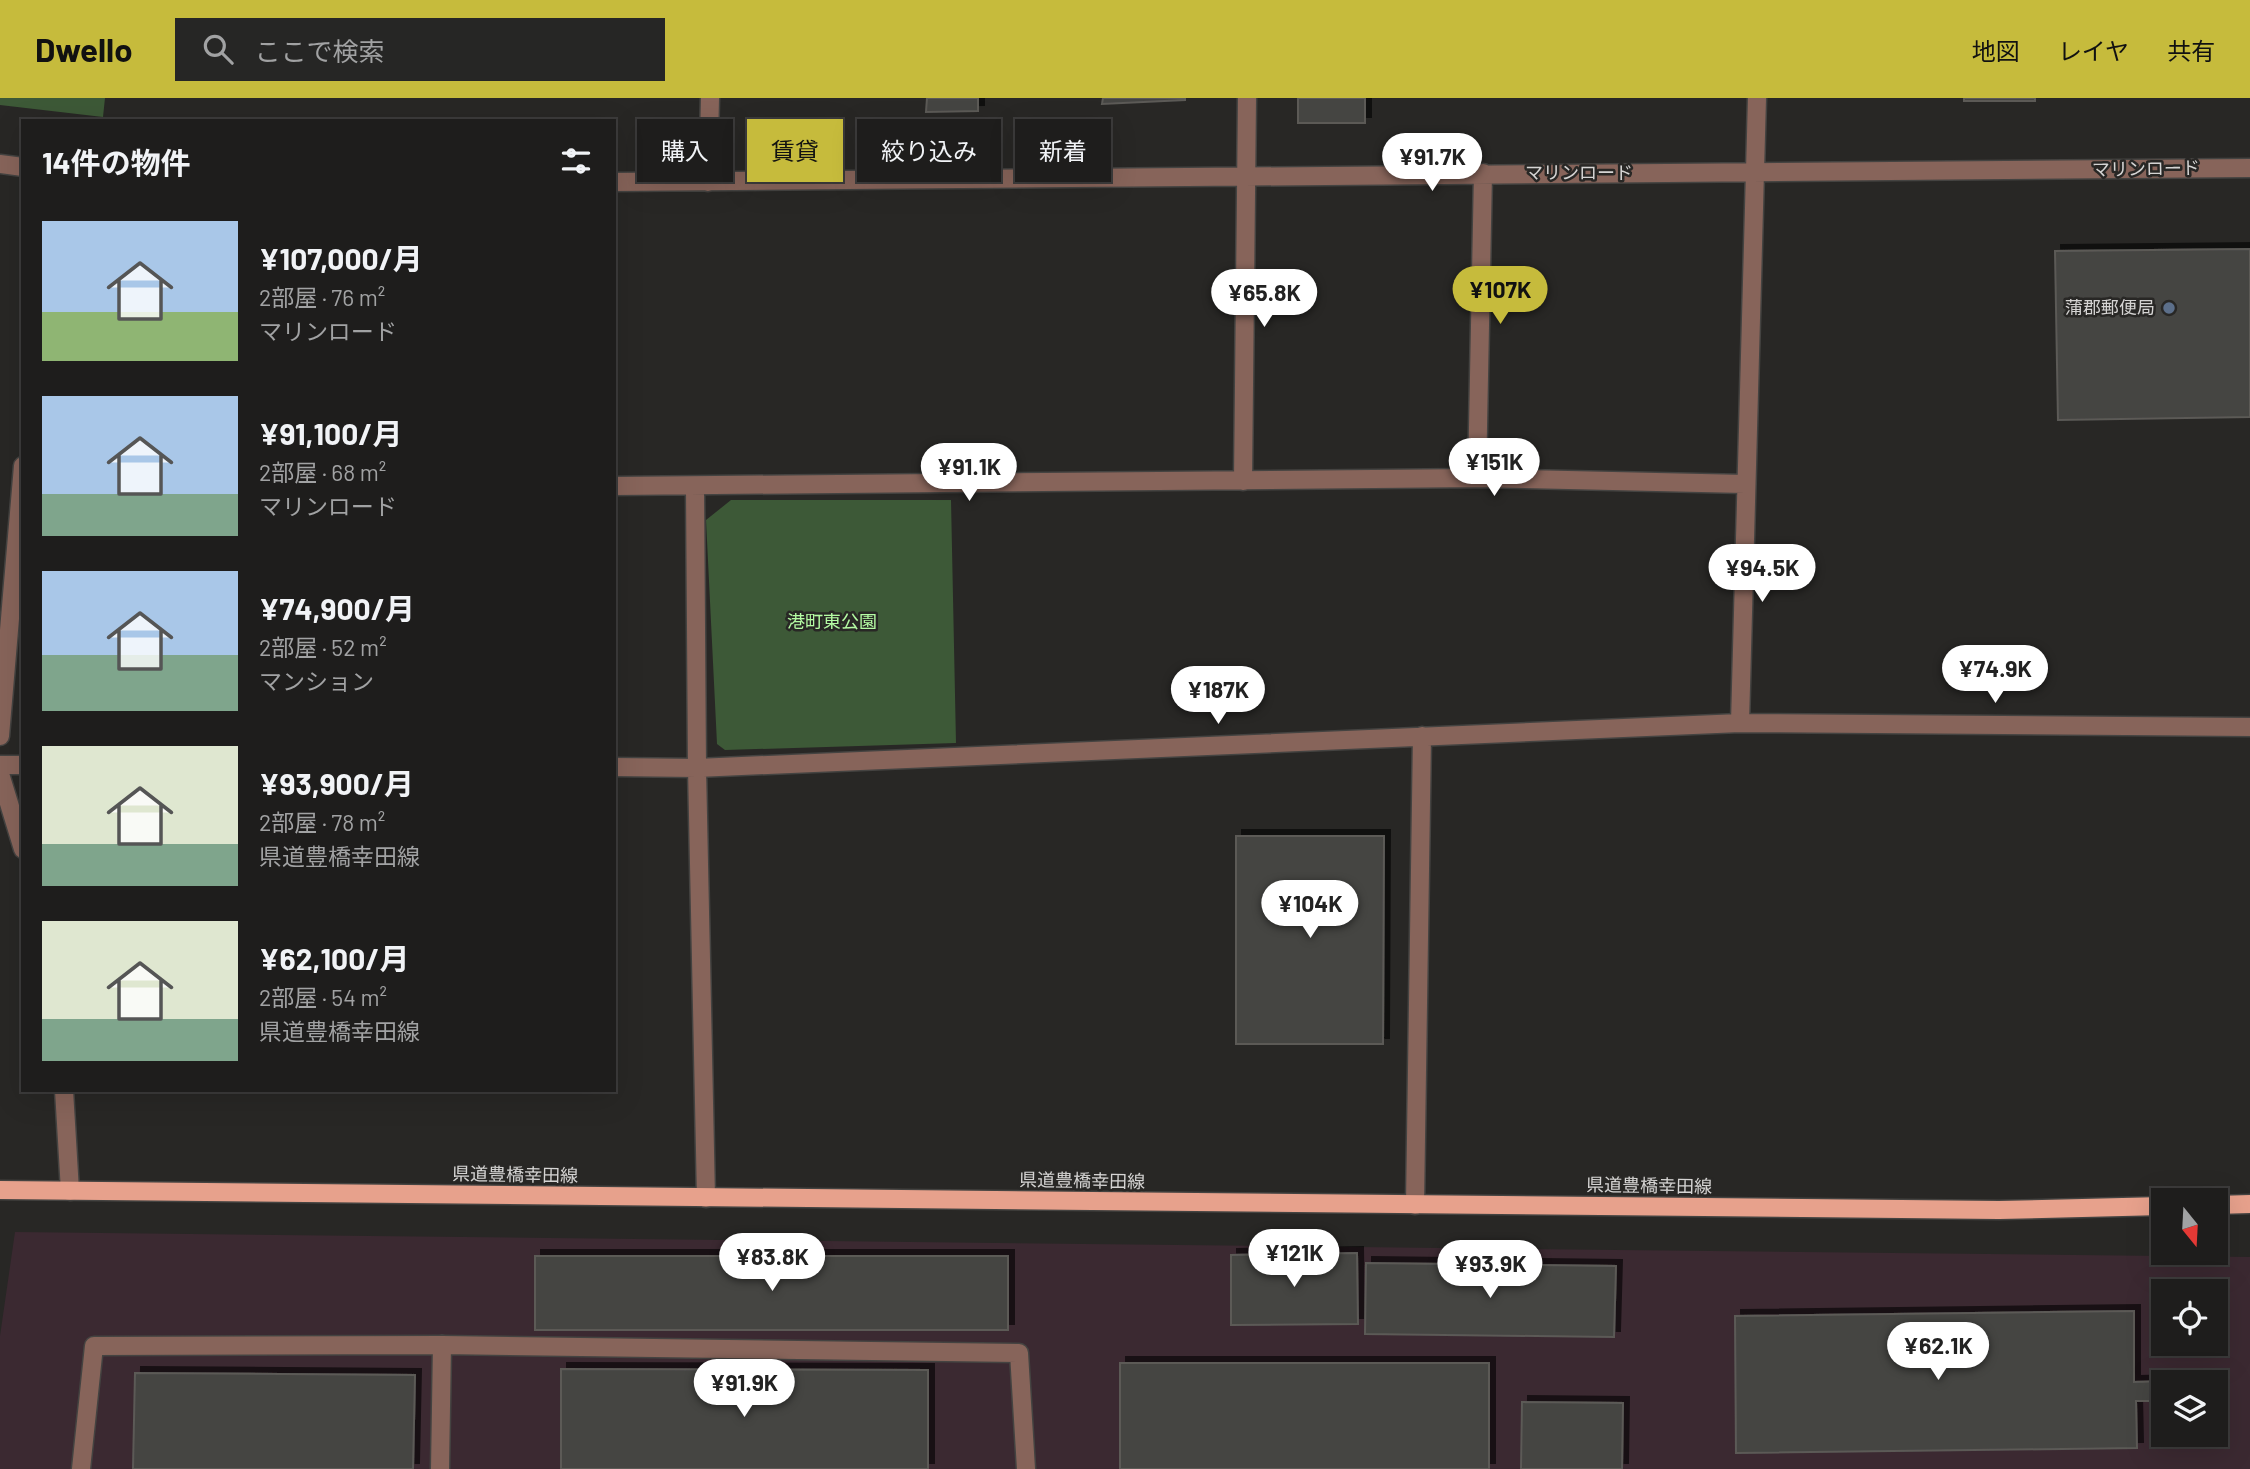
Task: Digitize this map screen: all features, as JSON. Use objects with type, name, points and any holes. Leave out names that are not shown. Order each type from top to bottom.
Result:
[{"type":"main road","name":"県道豊橋幸田線","points":[[0,1191],[1999,1210],[2151,1206]]},
{"type":"main road","points":[[2228,1205],[2250,1204]]},
{"type":"street","points":[[710,98],[710,119]]},
{"type":"street","points":[[1243,481],[1247,98]]},
{"type":"street","points":[[1740,723],[1757,98]]},
{"type":"street","points":[[0,164],[21,166]]},
{"type":"street","name":"マリンロード","points":[[733,182],[2250,168]]},
{"type":"street","points":[[1477,478],[1483,173]]},
{"type":"street","name":"マリンロード","points":[[616,182],[637,182]]},
{"type":"street","points":[[616,486],[1477,478],[1745,484]]},
{"type":"street","points":[[695,486],[697,768],[706,1198]]},
{"type":"street","points":[[0,736],[21,489]]},
{"type":"street","points":[[616,767],[697,768],[1740,723],[2250,727]]},
{"type":"street","points":[[1415,1205],[1422,736]]},
{"type":"street","points":[[0,765],[21,765]]},
{"type":"street","points":[[0,774],[21,842]]},
{"type":"street","points":[[65,1092],[69,1191]]},
{"type":"street","points":[[81,1469],[94,1346],[442,1345],[1019,1353],[1026,1469]]},
{"type":"street","points":[[440,1469],[442,1345]]},
{"type":"shaded area","points":[[15,1232],[2151,1256],[2151,1265],[2228,1265],[2228,1257],[2250,1257],[2250,1469],[0,1469],[0,1336]]},
{"type":"green space","points":[[0,98],[105,98],[103,117],[0,105]]},
{"type":"green space","name":"港町東公園","points":[[731,500],[951,500],[956,743],[725,750],[717,744],[706,520]]},
{"type":"building","points":[[927,98],[978,98],[978,111],[926,112]]},
{"type":"building","points":[[1103,98],[1185,98],[1185,100],[1102,104]]},
{"type":"building","points":[[1298,98],[1365,98],[1365,123],[1298,123]]},
{"type":"building","points":[[1964,98],[2035,98],[2035,101],[1964,101]]},
{"type":"building","points":[[2250,249],[2250,417],[2058,420],[2055,251]]},
{"type":"building","points":[[1236,836],[1384,836],[1383,1044],[1236,1044]]},
{"type":"building","points":[[1357,1253],[1358,1324],[1231,1325],[1231,1255]]},
{"type":"building","points":[[535,1256],[1008,1256],[1008,1330],[535,1330]]},
{"type":"building","points":[[1366,1263],[1616,1266],[1614,1337],[1365,1334]]},
{"type":"building","points":[[2134,1311],[2134,1382],[2151,1382],[2151,1401],[2136,1401],[2137,1448],[1736,1453],[1735,1316]]},
{"type":"building","points":[[1120,1363],[1489,1363],[1489,1469],[1120,1469]]},
{"type":"building","points":[[561,1369],[928,1370],[928,1469],[561,1469]]},
{"type":"building","points":[[135,1373],[415,1375],[413,1469],[133,1469]]},
{"type":"building","points":[[1522,1402],[1623,1403],[1622,1469],[1521,1469]]},
{"type":"place","name":"蒲郡郵便局","points":[[2169,308]]}]
